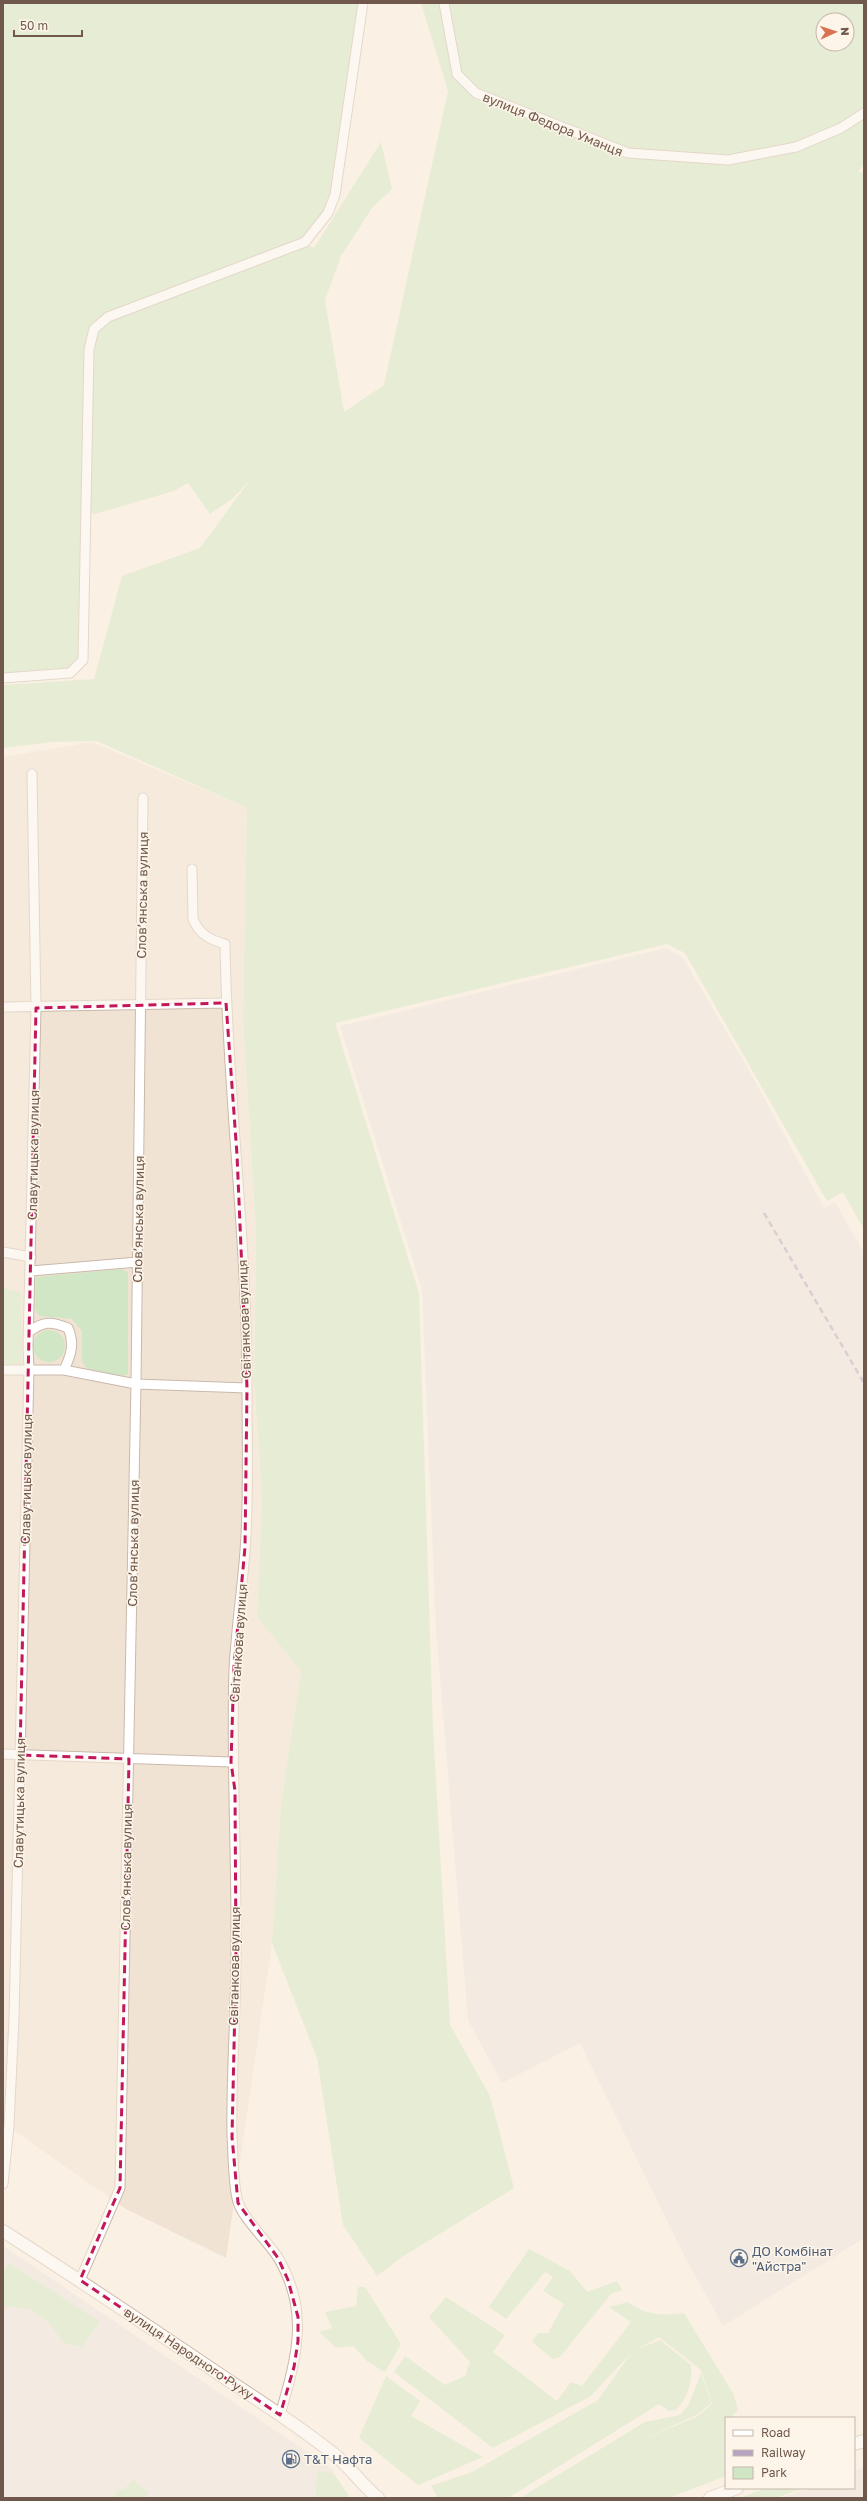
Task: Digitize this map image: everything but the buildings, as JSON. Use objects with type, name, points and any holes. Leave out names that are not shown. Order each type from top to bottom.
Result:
[{"type":"main road","name":"вулиця Народного Руху","points":[[3,2231],[80,2280],[280,2415],[335,2455],[349,2467],[366,2493],[378,2498]]},
{"type":"main road","points":[[710,2498],[734,2489]]},
{"type":"street","points":[[3,678],[70,673],[83,660],[89,350],[94,329],[108,317],[306,242],[328,213],[335,195],[363,3]]},
{"type":"street","name":"вулиця Федора Уманця","points":[[444,3],[457,74],[476,93],[628,153],[728,160],[796,147],[841,128],[864,113]]},
{"type":"street","name":"Славутицька вулиця","points":[[3,2184],[9,2126],[14,2018],[31,1271],[36,1008],[32,774]]},
{"type":"street","name":"Словʼянська вулиця","points":[[80,2280],[120,2188],[136,1384],[143,798]]},
{"type":"street","name":"Світанкова вулиця","points":[[192,869],[193,919],[196,925],[209,939],[225,944],[226,1003],[240,1214],[247,1388],[245,1547],[234,1667],[231,1762],[235,1791],[236,1958],[232,2043],[232,2137],[238,2203],[278,2258],[288,2280],[298,2317],[298,2341],[294,2367],[280,2415]]},
{"type":"street","points":[[3,1007],[36,1008],[226,1003]]},
{"type":"street","points":[[3,1252],[31,1257]]},
{"type":"street","points":[[31,1271],[138,1262]]},
{"type":"street","points":[[29,1332],[40,1323],[56,1324],[68,1328],[72,1338],[72,1350],[64,1370]]},
{"type":"street","points":[[3,1370],[29,1368],[46,1371],[64,1370],[136,1384],[247,1388]]},
{"type":"street","points":[[3,1754],[231,1762]]},
{"type":"highlighted area","points":[[226,1003],[237,1155],[247,1388],[245,1547],[234,1667],[231,1762],[235,1791],[236,1958],[232,2137],[238,2203],[278,2258],[288,2280],[298,2317],[298,2341],[294,2367],[280,2415],[80,2280],[120,2188],[129,1759],[20,1755],[36,1008]]},
{"type":"shaded area","points":[[92,742],[247,808],[243,1018],[256,1239],[254,1383],[262,1500],[257,1617],[301,1671],[281,1805],[272,1943],[226,2258],[126,2209],[3,2123],[3,757]]},
{"type":"shaded area","points":[[666,948],[683,958],[750,1072],[824,1208],[835,1202],[864,1253],[864,2238],[723,2326],[684,2255],[580,2043],[502,2083],[468,2020],[436,1628],[422,1290],[340,1026]]},
{"type":"shaded area","points":[[3,2246],[332,2469],[346,2498],[3,2498]]},
{"type":"shaded area","points":[[864,2467],[864,2498],[781,2498],[805,2489],[855,2489],[855,2471]]},
{"type":"green space","points":[[3,3],[362,3],[334,194],[327,213],[305,241],[107,316],[93,329],[81,658],[70,669],[3,674]]},
{"type":"green space","points":[[421,3],[864,3],[864,163],[858,172],[864,172],[864,1230],[843,1192],[827,1201],[685,953],[667,944],[335,1023],[419,1293],[433,1729],[450,2025],[490,2096],[514,2188],[402,2257],[377,2276],[343,2225],[317,2058],[272,1943],[281,1805],[301,1671],[257,1617],[262,1500],[254,1380],[256,1234],[243,1018],[247,808],[97,741],[51,742],[3,748],[3,685],[94,679],[122,576],[200,548],[250,480],[232,499],[210,514],[188,483],[174,491],[95,514],[87,513],[91,348],[97,329],[109,319],[306,244],[314,248],[381,142],[392,189],[372,208],[341,256],[325,300],[344,412],[384,385],[448,91]]},
{"type":"green space","points":[[121,1269],[128,1272],[128,1374],[120,1377],[86,1368],[82,1361],[82,1331],[72,1319],[39,1316],[35,1308],[36,1277]]},
{"type":"green space","points":[[3,1288],[21,1292],[22,1364],[3,1364]]},
{"type":"green space","points":[[46,1330],[52,1330],[61,1334],[65,1346],[61,1358],[52,1362],[46,1362],[37,1358],[33,1349],[33,1343],[37,1334]]},
{"type":"green space","points":[[529,2249],[570,2271],[587,2292],[617,2281],[622,2290],[611,2294],[560,2357],[553,2359],[532,2342],[538,2333],[548,2333],[564,2304],[543,2291],[553,2277],[545,2272],[506,2319],[489,2307]]},
{"type":"green space","points":[[9,2263],[100,2322],[82,2347],[64,2343],[49,2323],[30,2309],[3,2306],[3,2272]]},
{"type":"green space","points":[[358,2287],[365,2287],[401,2344],[385,2372],[368,2362],[353,2346],[336,2348],[319,2332],[332,2328],[325,2312],[356,2306]]},
{"type":"green space","points":[[446,2297],[505,2335],[493,2352],[557,2401],[571,2382],[582,2386],[631,2322],[609,2307],[628,2302],[641,2310],[654,2314],[684,2313],[734,2395],[738,2410],[731,2417],[725,2417],[725,2476],[669,2498],[520,2498],[645,2422],[680,2415],[689,2404],[701,2373],[711,2403],[698,2414],[640,2441],[698,2416],[712,2404],[701,2370],[659,2337],[638,2349],[660,2340],[691,2365],[690,2384],[684,2400],[676,2410],[669,2411],[659,2404],[508,2498],[438,2498],[431,2486],[472,2472],[598,2400],[631,2353],[591,2396],[493,2448],[394,2372],[405,2356],[445,2385],[465,2376],[470,2362],[429,2317]]},
{"type":"green space","points":[[386,2376],[420,2401],[411,2416],[483,2457],[418,2485],[359,2438]]},
{"type":"green space","points":[[317,2470],[334,2474],[349,2496],[348,2498],[316,2498]]},
{"type":"green space","points":[[133,2480],[149,2493],[144,2498],[114,2498],[116,2491],[124,2489]]},
{"type":"green space","points":[[763,2489],[801,2489],[776,2498],[740,2498]]},
{"type":"railway","points":[[764,1213],[864,1383]]},
{"type":"place","name":"ДО Комбінат \"Айстра\"","points":[[739,2258]]},
{"type":"place","name":"Т&Т Нафта","points":[[291,2459]]}]
